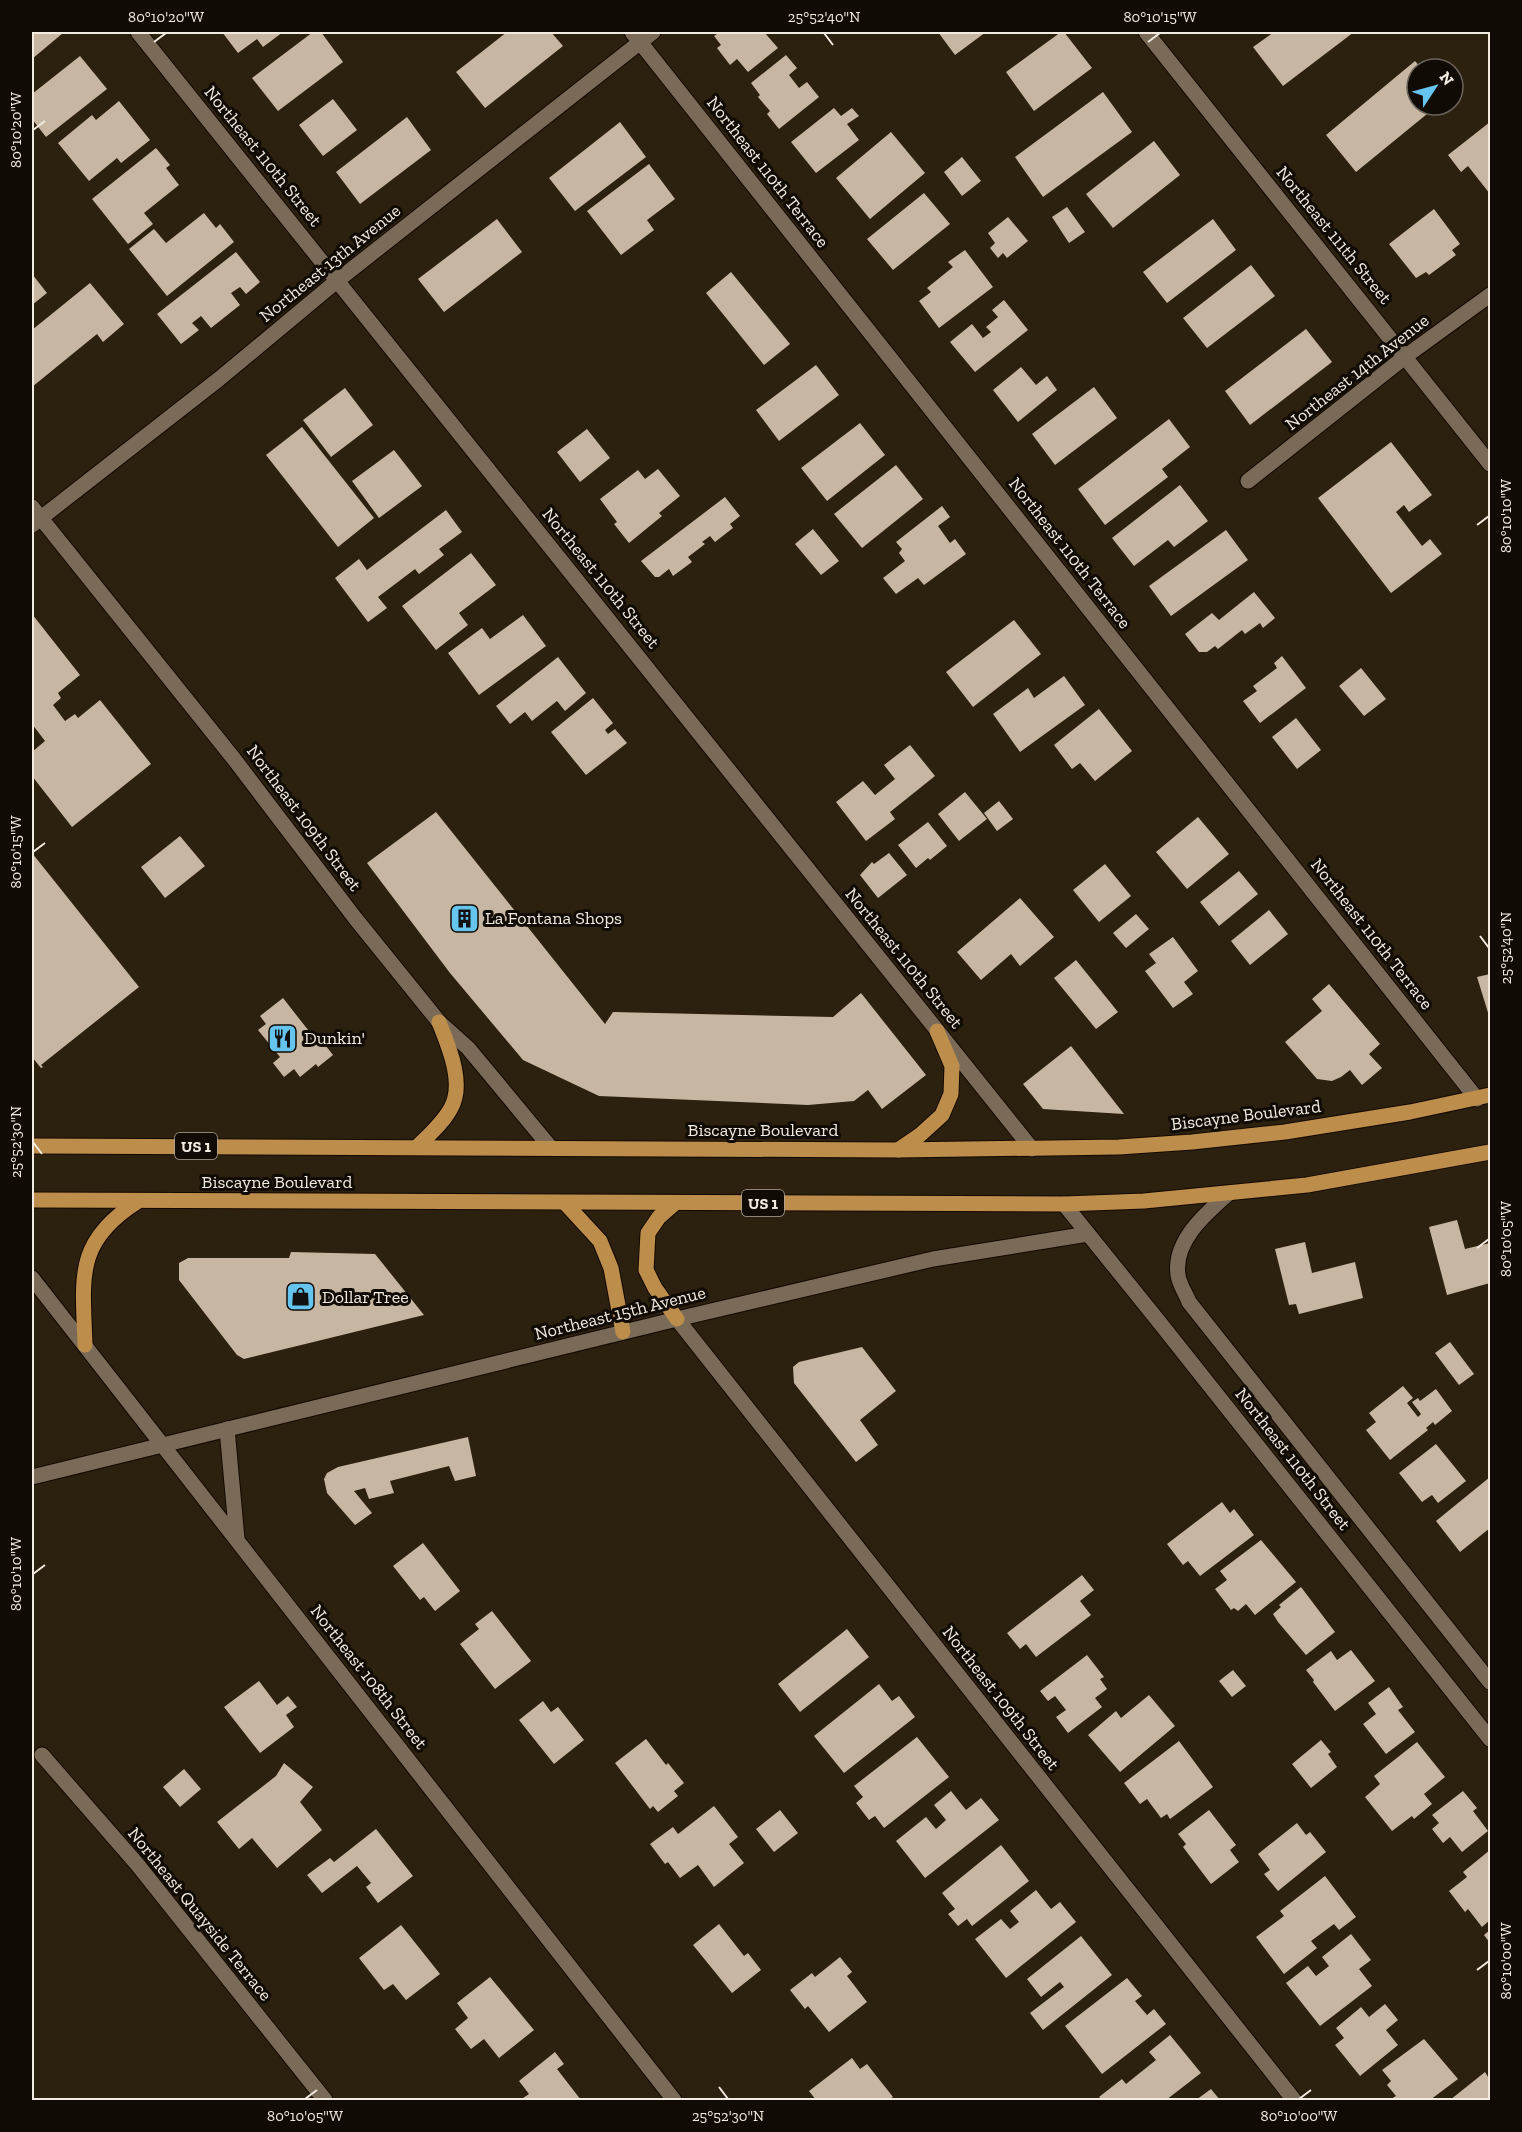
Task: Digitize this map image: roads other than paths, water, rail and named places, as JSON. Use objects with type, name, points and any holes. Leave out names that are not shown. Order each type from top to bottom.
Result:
[{"type":"main road","points":[[417,1146],[436,1128],[453,1103],[456,1086],[453,1058],[439,1022]]},
{"type":"main road","points":[[898,1150],[920,1135],[942,1114],[951,1094],[952,1066],[937,1031]]},
{"type":"main road","name":"Biscayne Boulevard","points":[[32,1146],[898,1150],[1119,1147],[1249,1136],[1342,1123],[1484,1097]]},
{"type":"main road","name":"Biscayne Boulevard","points":[[32,1200],[1064,1204],[1144,1201],[1307,1185],[1491,1152]]},
{"type":"main road","points":[[85,1345],[83,1279],[90,1250],[107,1226],[122,1211],[138,1201]]},
{"type":"main road","points":[[565,1203],[600,1241],[611,1268],[623,1332]]},
{"type":"main road","points":[[675,1203],[659,1217],[648,1233],[646,1270],[655,1288],[677,1319]]},
{"type":"street","name":"Northeast 110th Street","points":[[138,32],[1032,1149]]},
{"type":"street","name":"Northeast 13th Avenue","points":[[34,516],[219,379],[636,36],[653,32]]},
{"type":"street","name":"Northeast 111th Street","points":[[1146,32],[1491,464]]},
{"type":"street","name":"Northeast 110th Terrace","points":[[636,36],[1484,1097]]},
{"type":"street","name":"Northeast 14th Avenue","points":[[1248,481],[1406,356],[1491,295]]},
{"type":"street","name":"Northeast 109th Street","points":[[34,516],[234,759],[355,918],[439,1022],[468,1048],[550,1148]]},
{"type":"street","name":"Northeast 110th Street","points":[[1229,1193],[1210,1209],[1193,1229],[1180,1252],[1178,1276],[1189,1302],[1491,1682]]},
{"type":"street","name":"Northeast 110th Street","points":[[1064,1204],[1491,1739]]},
{"type":"street","name":"Northeast 15th Avenue","points":[[32,1477],[933,1258],[1088,1234]]},
{"type":"street","name":"Northeast 108th Street","points":[[32,1278],[674,2100]]},
{"type":"street","name":"Northeast 109th Street","points":[[677,1319],[1294,2100]]},
{"type":"street","points":[[227,1429],[237,1539]]},
{"type":"street","name":"Northeast Quayside Terrace","points":[[42,1755],[137,1864],[325,2100]]},
{"type":"place","name":"La Fontana Shops","points":[[464,918]]},
{"type":"place","name":"Dunkin'","points":[[283,1038]]},
{"type":"place","name":"Dollar Tree","points":[[301,1297]]}]
